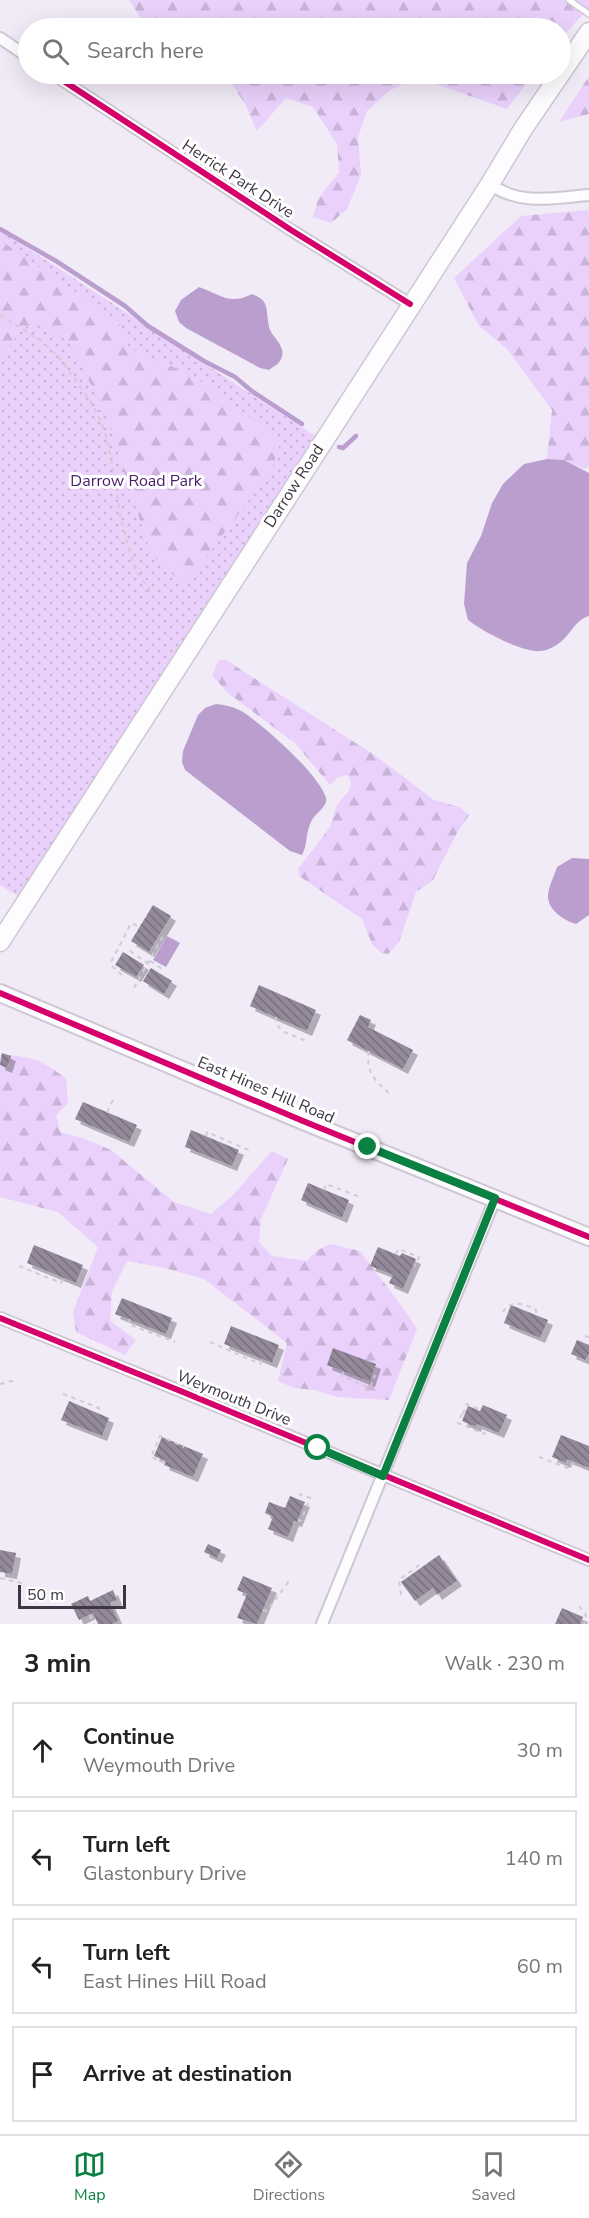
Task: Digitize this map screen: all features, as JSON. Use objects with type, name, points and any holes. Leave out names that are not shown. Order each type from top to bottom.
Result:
[{"type":"main road","name":"Darrow Road","points":[[571,58],[589,32]]},
{"type":"main road","name":"Darrow Road","points":[[0,942],[554,84]]},
{"type":"street","points":[[0,38],[18,50]]},
{"type":"street","name":"Herrick Park Drive","points":[[68,84],[291,230],[410,304]]},
{"type":"street","points":[[490,184],[510,196],[522,198],[589,195]]},
{"type":"street","name":"East Hines Hill Road","points":[[0,993],[303,1121],[589,1237]]},
{"type":"street","points":[[322,1624],[495,1198]]},
{"type":"street","name":"Weymouth Drive","points":[[0,1318],[589,1560]]},
{"type":"lane","points":[[569,0],[589,14]]},
{"type":"path","points":[[0,315],[42,341],[63,362],[94,407],[105,432],[121,520],[135,569],[153,595]]},
{"type":"path","points":[[122,975],[111,962],[130,924],[139,927]]},
{"type":"path","points":[[134,987],[163,936],[160,934]]},
{"type":"path","points":[[130,951],[164,970]]},
{"type":"path","points":[[276,1017],[276,1024],[284,1032],[309,1042]]},
{"type":"path","points":[[369,1051],[369,1071],[375,1081],[391,1095]]},
{"type":"path","points":[[107,1112],[114,1098]]},
{"type":"path","points":[[206,1136],[207,1132],[251,1151]]},
{"type":"path","points":[[324,1190],[326,1184],[360,1197]]},
{"type":"path","points":[[396,1254],[398,1249],[419,1257],[415,1266]]},
{"type":"path","points":[[19,1266],[61,1282],[63,1278]]},
{"type":"path","points":[[503,1312],[511,1302],[516,1302],[534,1308],[536,1315]]},
{"type":"path","points":[[130,1320],[128,1324],[175,1342]]},
{"type":"path","points":[[210,1342],[260,1364],[262,1359]]},
{"type":"path","points":[[344,1372],[342,1376],[370,1388],[375,1375]]},
{"type":"path","points":[[0,1384],[16,1380]]},
{"type":"path","points":[[63,1394],[99,1408],[97,1413]]},
{"type":"path","points":[[481,1410],[467,1404],[458,1423],[484,1434],[486,1428]]},
{"type":"path","points":[[165,1463],[151,1457],[160,1436],[184,1447]]},
{"type":"path","points":[[539,1457],[570,1469],[573,1462]]},
{"type":"path","points":[[298,1494],[310,1498],[301,1521],[298,1520]]},
{"type":"path","points":[[401,1595],[399,1580],[419,1565],[420,1567]]},
{"type":"path","points":[[0,1578],[26,1584]]},
{"type":"path","points":[[263,1610],[267,1611],[290,1581]]},
{"type":"path","points":[[579,1606],[586,1615],[584,1624]]},
{"type":"path","points":[[90,1615],[94,1624]]},
{"type":"green space","points":[[129,0],[589,0],[589,8],[571,27],[571,18],[141,18]]},
{"type":"green space","points":[[589,76],[589,114],[559,122]]},
{"type":"green space","points":[[232,84],[402,84],[389,91],[367,111],[358,137],[361,175],[347,209],[331,223],[313,217],[318,199],[339,172],[337,144],[313,107],[286,98],[257,131],[245,104]]},
{"type":"green space","points":[[436,84],[526,84],[507,109]]},
{"type":"green space","points":[[589,210],[589,467],[582,468],[564,460],[547,459],[552,410],[507,349],[479,326],[454,278],[521,216]]},
{"type":"green space","name":"Darrow Road Park","points":[[0,230],[323,441],[26,901],[0,885]]},
{"type":"green space","points":[[0,240],[118,321],[129,348],[194,376],[281,440],[272,470],[203,561],[181,582],[151,554],[104,410],[69,342],[44,325],[24,327],[0,358]]},
{"type":"green space","points":[[219,660],[226,660],[376,756],[434,800],[459,807],[469,815],[433,880],[416,892],[399,942],[388,954],[381,953],[372,944],[362,919],[299,876],[298,869],[330,827],[337,805],[350,789],[351,782],[348,775],[338,777],[330,785],[295,743],[228,693],[212,675]]},
{"type":"green space","points":[[0,1055],[20,1056],[35,1060],[66,1078],[68,1103],[56,1115],[60,1132],[111,1150],[174,1202],[211,1214],[232,1196],[272,1151],[288,1159],[261,1219],[259,1242],[272,1256],[307,1261],[316,1251],[330,1244],[360,1251],[417,1329],[389,1400],[338,1397],[314,1390],[294,1388],[278,1381],[287,1343],[204,1279],[165,1268],[127,1261],[112,1291],[110,1321],[136,1340],[125,1355],[76,1332],[73,1312],[98,1247],[58,1212],[0,1197]]},
{"type":"shaded area","points":[[199,287],[231,299],[252,294],[262,299],[266,307],[270,330],[282,349],[283,353],[279,362],[269,370],[260,368],[179,322],[175,311],[181,300]]},
{"type":"shaded area","points":[[547,459],[564,460],[589,473],[589,616],[579,622],[565,638],[554,646],[541,651],[533,651],[503,641],[475,625],[468,620],[464,604],[467,563],[481,536],[492,503],[503,484],[524,464]]},
{"type":"shaded area","points":[[216,704],[236,709],[252,718],[290,751],[322,788],[326,801],[310,825],[302,855],[290,851],[185,770],[182,762],[183,751],[198,715],[205,708]]},
{"type":"shaded area","points":[[572,858],[589,859],[589,915],[576,924],[562,917],[548,900],[550,885],[557,867]]},
{"type":"shaded area","points":[[167,936],[180,943],[166,967],[153,960]]},
{"type":"building","points":[[153,905],[171,916],[149,952],[131,941]]},
{"type":"building","points":[[123,952],[144,965],[136,977],[115,965]]},
{"type":"building","points":[[151,968],[172,981],[164,994],[143,981]]},
{"type":"building","points":[[259,985],[316,1010],[307,1031],[250,1006]]},
{"type":"building","points":[[360,1015],[371,1020],[368,1027],[413,1050],[403,1069],[347,1040]]},
{"type":"building","points":[[2,1053],[11,1056],[7,1068],[0,1065]]},
{"type":"building","points":[[83,1102],[137,1125],[129,1142],[75,1119]]},
{"type":"building","points":[[191,1130],[239,1150],[232,1166],[185,1147]]},
{"type":"building","points":[[308,1183],[349,1200],[342,1218],[301,1200]]},
{"type":"building","points":[[34,1245],[83,1265],[76,1283],[27,1263]]},
{"type":"building","points":[[378,1247],[400,1256],[402,1253],[416,1259],[403,1289],[389,1283],[393,1275],[370,1266]]},
{"type":"building","points":[[122,1298],[172,1318],[166,1334],[115,1314]]},
{"type":"building","points":[[511,1305],[548,1320],[540,1338],[504,1323]]},
{"type":"building","points":[[231,1326],[279,1345],[272,1363],[224,1344]]},
{"type":"building","points":[[577,1340],[589,1345],[589,1354],[585,1360],[571,1354]]},
{"type":"building","points":[[333,1348],[376,1364],[370,1382],[327,1365]]},
{"type":"building","points":[[69,1401],[109,1418],[102,1436],[61,1420]]},
{"type":"building","points":[[483,1405],[507,1415],[499,1433],[462,1421],[468,1406],[480,1411]]},
{"type":"building","points":[[561,1435],[589,1446],[589,1468],[567,1459],[566,1463],[552,1457]]},
{"type":"building","points":[[162,1437],[203,1454],[193,1477],[164,1465],[166,1461],[154,1456]]},
{"type":"building","points":[[290,1496],[305,1502],[288,1537],[268,1529],[273,1517],[265,1513],[269,1502],[285,1508]]},
{"type":"building","points":[[208,1544],[221,1550],[217,1558],[204,1552]]},
{"type":"building","points":[[0,1550],[16,1553],[12,1574],[0,1572]]},
{"type":"building","points":[[439,1555],[457,1581],[437,1595],[433,1588],[415,1601],[401,1582]]},
{"type":"building","points":[[243,1576],[272,1588],[257,1624],[237,1618],[247,1594],[237,1590]]},
{"type":"building","points":[[113,1590],[117,1600],[110,1603],[118,1621],[112,1624],[98,1624],[93,1613],[79,1620],[71,1604],[88,1596],[90,1601]]},
{"type":"building","points":[[562,1608],[583,1617],[580,1624],[555,1624]]},
{"type":"waterway","points":[[0,229],[56,261],[125,306],[148,326],[204,361],[235,377],[253,392],[302,424]]},
{"type":"waterway","points":[[339,447],[343,448],[356,436]]},
{"type":"cycle path","points":[[68,84],[291,230],[410,304]]},
{"type":"cycle path","points":[[0,993],[303,1121],[589,1237]]},
{"type":"cycle path","points":[[0,1318],[589,1560]]},
{"type":"route","points":[[318,1448],[383,1476],[495,1198],[368,1147]]}]
